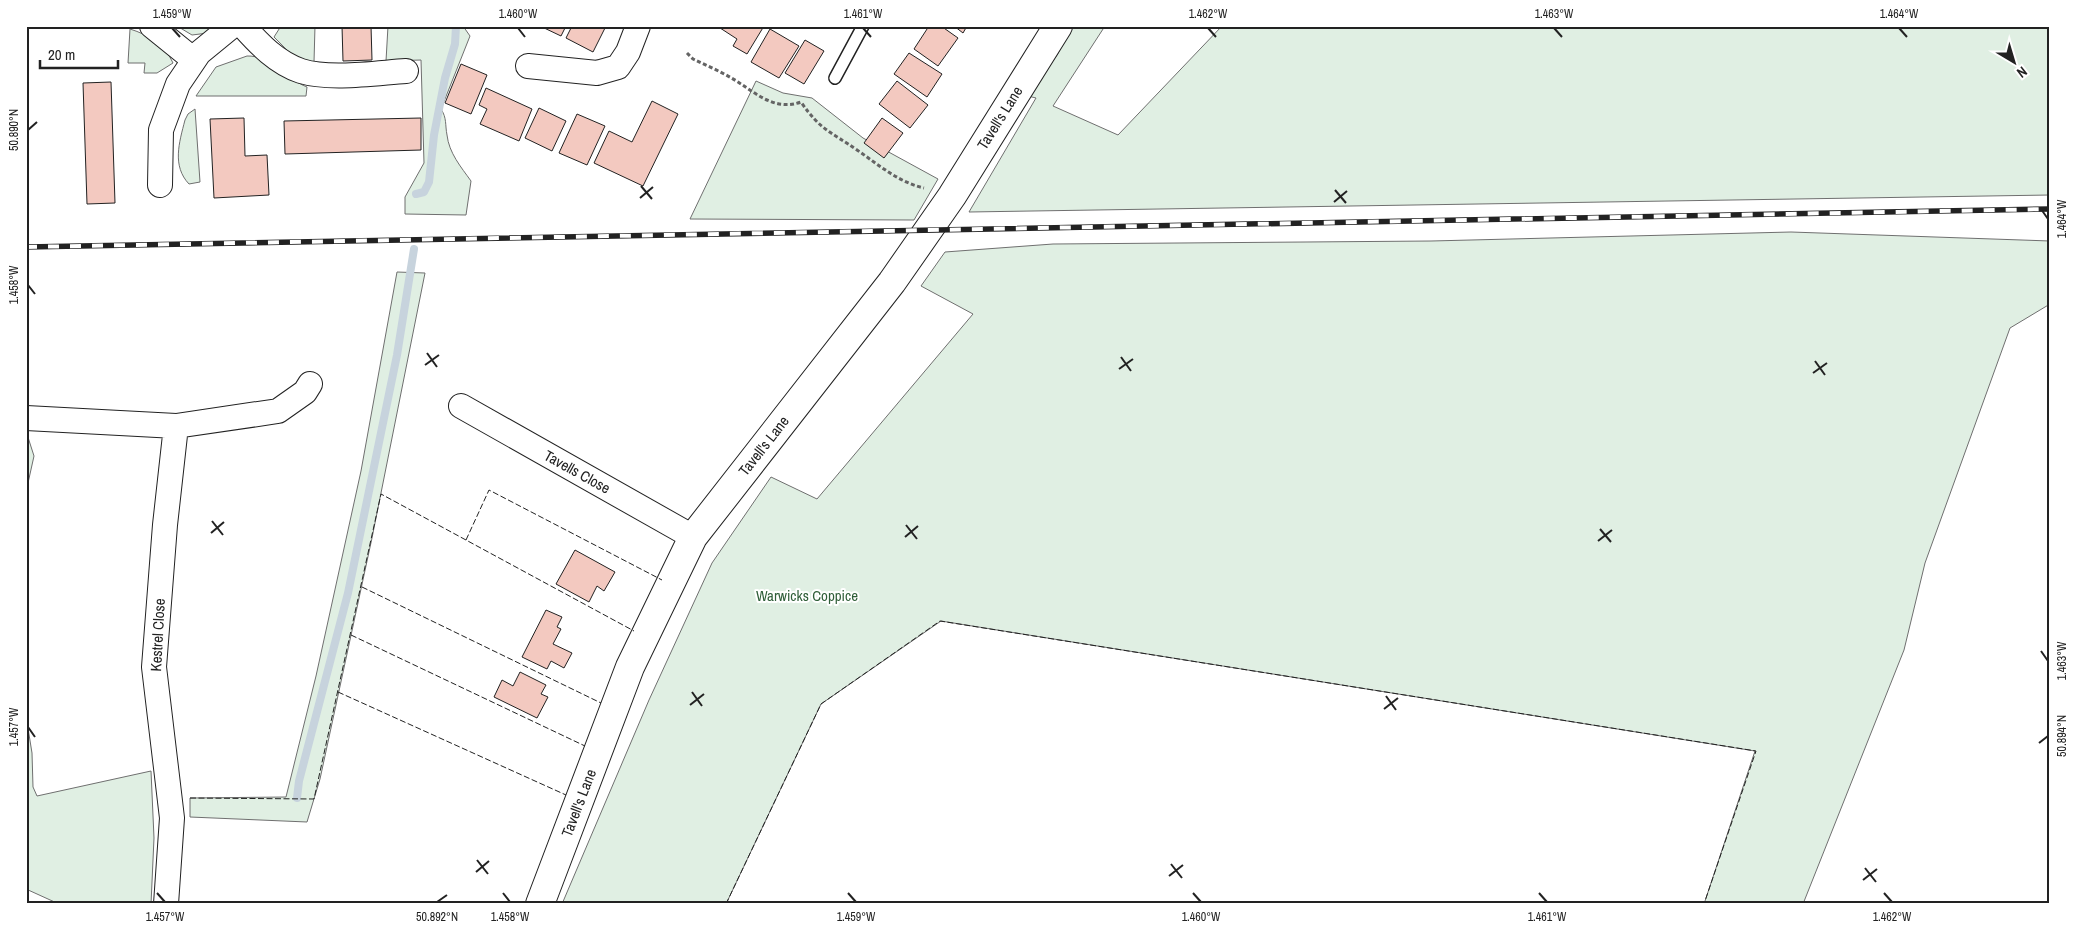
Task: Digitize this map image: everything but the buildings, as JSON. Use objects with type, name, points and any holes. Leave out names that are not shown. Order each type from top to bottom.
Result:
[{"type":"street","points":[[152,26],[194,60]]},
{"type":"street","points":[[160,185],[161,130],[178,84],[199,53],[232,26]]},
{"type":"street","points":[[243,26],[264,48],[283,63],[302,71],[329,74],[406,71]]},
{"type":"street","points":[[528,66],[597,72],[618,67],[628,52],[638,26]]},
{"type":"street","name":"Tavell's Lane","points":[[540,904],[566,841],[630,667],[693,537],[866,316],[952,196],[1058,26]]},
{"type":"street","points":[[26,418],[176,426],[278,411],[305,392],[310,384]]},
{"type":"street","name":"Tavells Close","points":[[461,406],[693,537]]},
{"type":"street","name":"Kestrel Close","points":[[166,904],[172,818],[154,667],[164,525],[176,426]]},
{"type":"lane","points":[[835,78],[863,26]]},
{"type":"path","points":[[687,54],[693,59],[739,82],[766,100],[779,105],[792,106],[801,102],[813,120],[826,132],[856,149],[896,177],[908,184],[952,196]]},
{"type":"green space","points":[[177,26],[214,26],[208,33],[192,35]]},
{"type":"green space","points":[[281,26],[315,26],[314,62],[300,63],[274,37]]},
{"type":"green space","points":[[388,26],[463,26],[470,36],[441,109],[445,119],[450,148],[471,181],[466,215],[405,214],[405,197],[424,163],[421,60],[386,61]]},
{"type":"green space","points":[[1073,26],[1105,26],[1053,106],[1118,135],[1222,26],[2050,26],[2050,195],[969,212],[1036,98],[1028,96],[1057,55]]},
{"type":"green space","points":[[130,29],[156,41],[166,51],[173,63],[157,73],[144,73],[145,63],[128,63]]},
{"type":"green space","points":[[247,56],[263,59],[307,87],[306,96],[196,96],[216,67]]},
{"type":"green space","points":[[756,81],[783,93],[812,98],[863,138],[938,179],[914,220],[690,219]]},
{"type":"green space","points":[[195,109],[200,182],[189,184],[180,170],[178,154],[185,120],[188,114]]},
{"type":"green space","name":"Warwicks Coppice","points":[[1791,232],[2050,241],[2050,304],[2010,328],[1925,563],[1904,650],[1803,904],[1704,904],[1755,751],[941,621],[821,704],[726,904],[562,904],[649,700],[712,563],[771,477],[817,499],[973,314],[921,286],[945,252],[1053,244],[1431,241]]},
{"type":"green space","points":[[397,272],[425,273],[372,538],[320,779],[307,822],[190,817],[190,798],[286,797],[316,676],[361,471]]},
{"type":"green space","points":[[26,431],[34,456],[26,492]]},
{"type":"green space","points":[[26,716],[32,753],[33,787],[37,796],[151,771],[154,838],[151,904],[59,904],[26,889]]},
{"type":"waterway","points":[[416,194],[424,192],[429,182],[434,135],[445,78],[455,44],[456,26]]},
{"type":"waterway","points":[[297,798],[299,781],[348,593],[397,355],[414,249]]},
{"type":"railway","points":[[26,247],[2050,209]]},
{"type":"fence","points":[[466,540],[489,490],[662,580]]},
{"type":"fence","points":[[190,798],[314,799],[381,494],[634,631]]},
{"type":"fence","points":[[362,587],[601,703]]},
{"type":"fence","points":[[726,904],[821,704],[940,621],[1756,751],[1704,904]]},
{"type":"fence","points":[[351,635],[585,746]]},
{"type":"fence","points":[[338,692],[566,795]]}]
